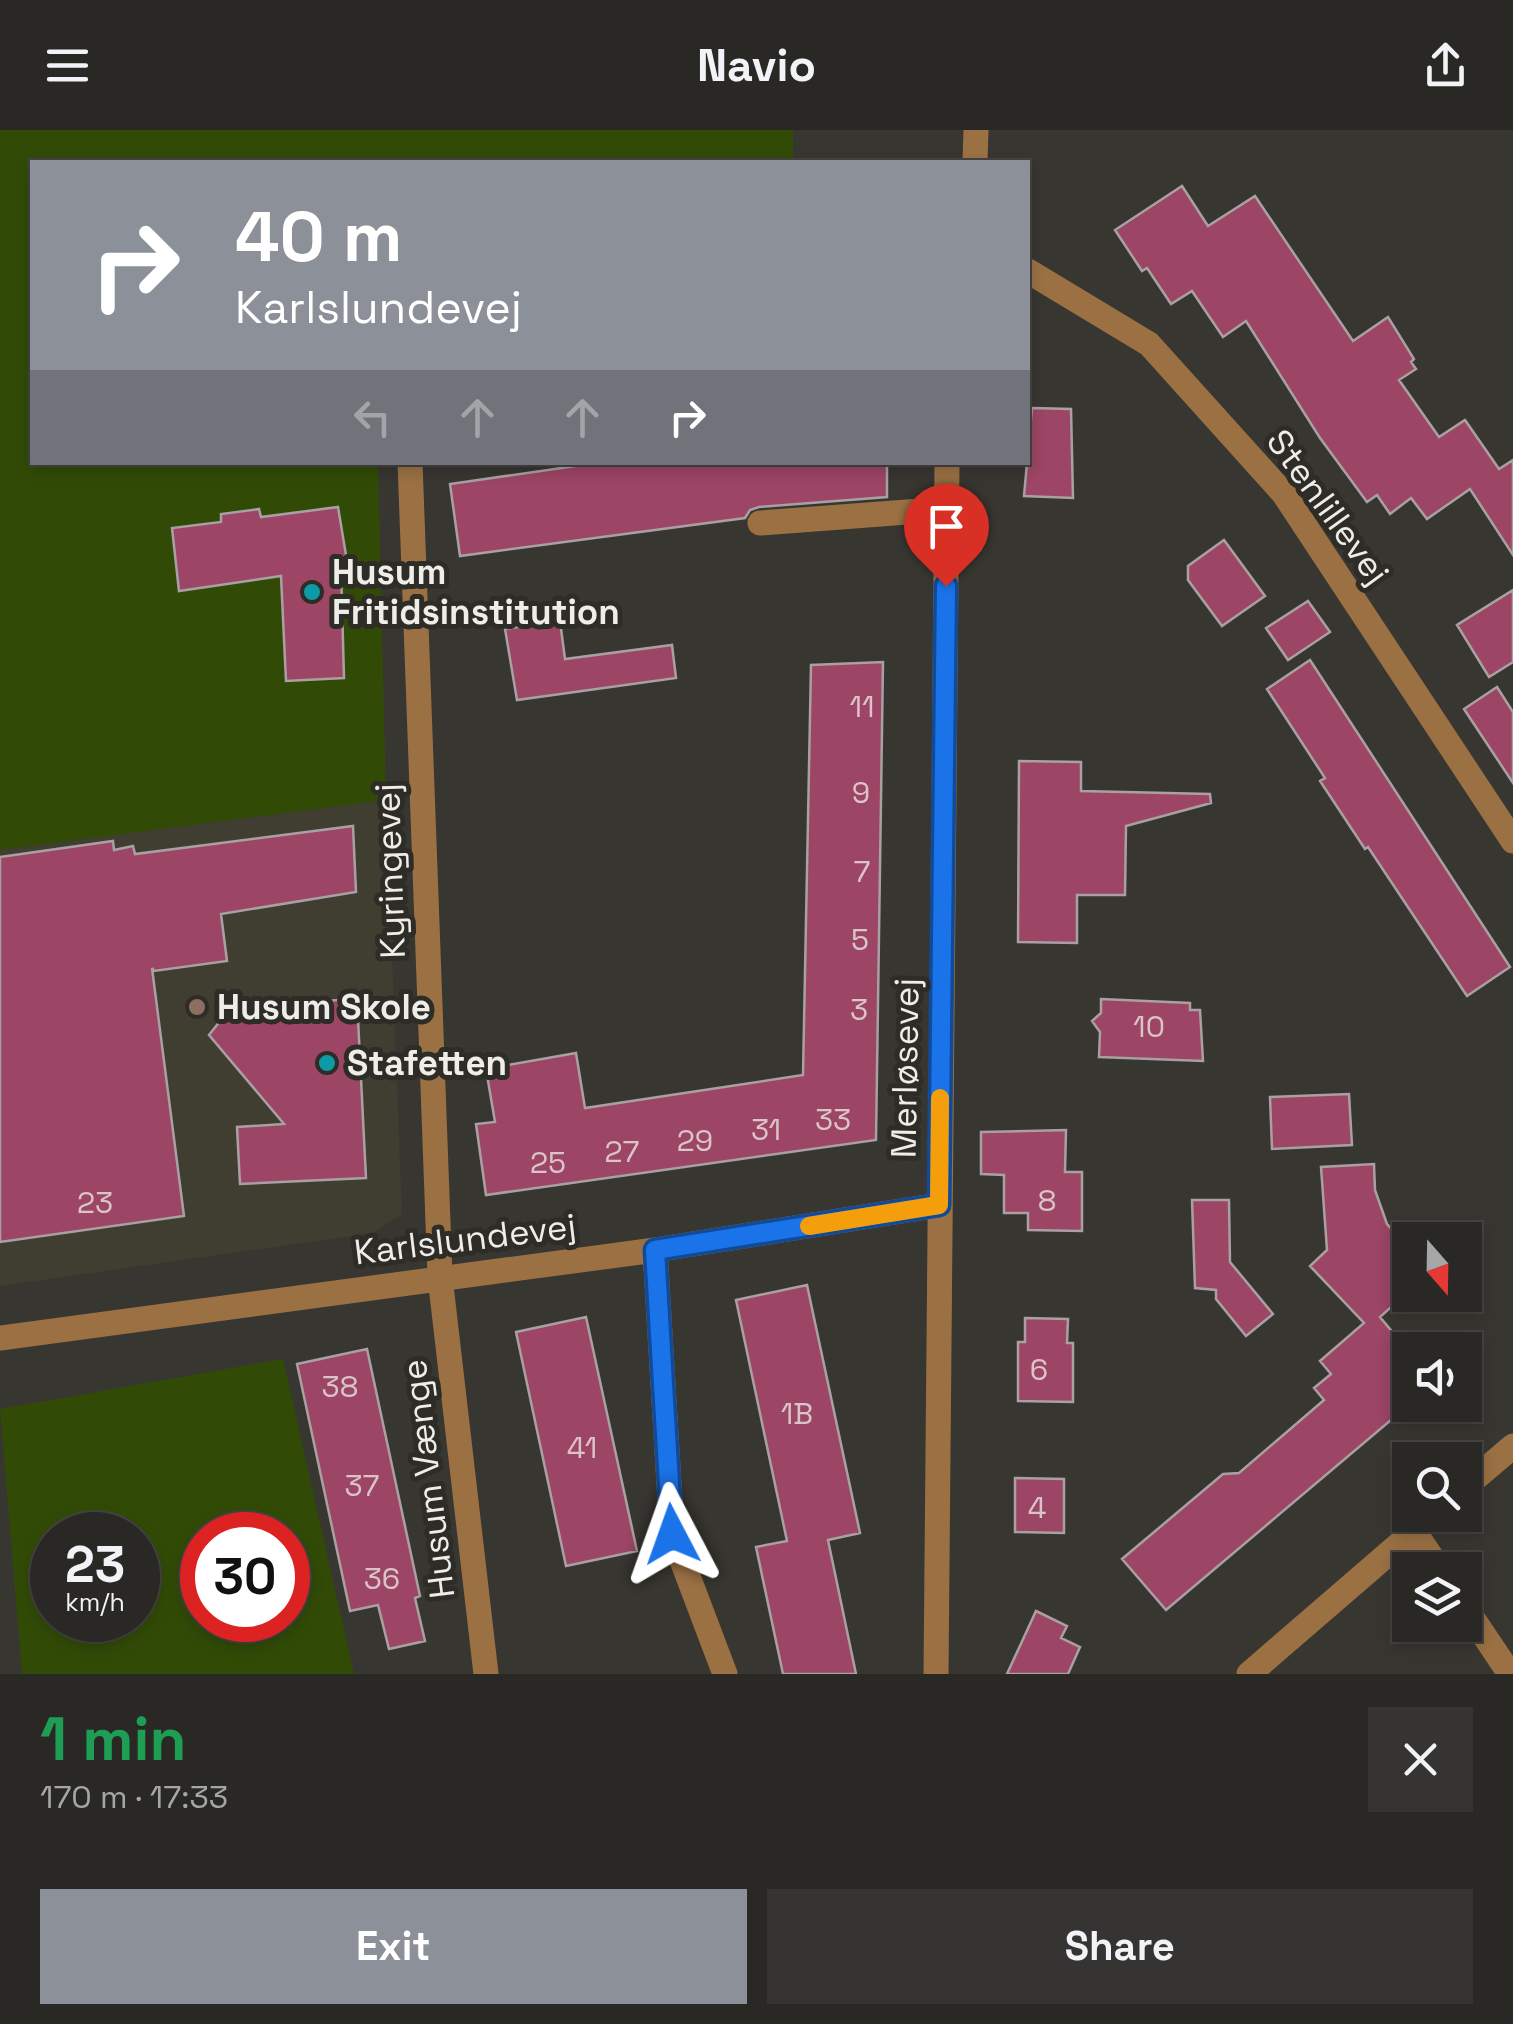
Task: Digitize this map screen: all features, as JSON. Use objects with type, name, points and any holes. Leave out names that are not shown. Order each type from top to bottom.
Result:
[{"type":"street","points":[[975,160],[976,130]]},
{"type":"street","name":"Stenlillevej","points":[[1030,272],[1149,344],[1284,494],[1513,842]]},
{"type":"street","name":"Kyringevej","points":[[410,465],[440,1277]]},
{"type":"street","name":"Merløsevej","points":[[936,1674],[947,465]]},
{"type":"street","points":[[760,524],[947,509]]},
{"type":"street","name":"Karlslundevej","points":[[0,1338],[655,1250],[939,1205]]},
{"type":"street","points":[[655,1250],[672,1534],[725,1674]]},
{"type":"street","name":"Husum Vænge","points":[[440,1277],[486,1674]]},
{"type":"street","points":[[1482,1473],[1513,1446]]},
{"type":"street","points":[[1249,1674],[1414,1532]]},
{"type":"street","points":[[1482,1632],[1510,1674]]},
{"type":"shaded area","name":"Husum Skole","points":[[378,465],[402,1214],[373,1233],[0,1286],[0,491]]},
{"type":"green space","points":[[0,130],[793,130],[793,160],[30,160],[30,465],[378,465],[386,800],[0,850]]},
{"type":"green space","points":[[283,1359],[354,1674],[22,1674],[0,1409]]},
{"type":"building","points":[[1182,186],[1208,226],[1255,196],[1353,341],[1388,317],[1416,369],[1399,380],[1439,437],[1465,420],[1499,469],[1513,460],[1513,555],[1470,489],[1427,519],[1411,498],[1390,514],[1377,495],[1367,502],[1320,438],[1246,321],[1223,337],[1192,291],[1171,304],[1147,268],[1142,271],[1115,230]]},
{"type":"building","points":[[1032,408],[1071,409],[1073,498],[1024,496],[1027,465],[1030,465]]},
{"type":"building","points":[[582,465],[887,465],[887,497],[759,507],[750,510],[745,518],[460,556],[450,484]]},
{"type":"building","name":"Husum Fritidsinstitution","points":[[338,507],[348,567],[341,567],[344,678],[286,681],[281,576],[179,591],[172,528],[221,522],[221,514],[259,509],[261,517]]},
{"type":"building","points":[[1224,540],[1265,596],[1222,626],[1188,580],[1188,566]]},
{"type":"building","points":[[1513,590],[1513,662],[1489,677],[1457,625]]},
{"type":"building","points":[[1308,601],[1330,632],[1288,660],[1266,628]]},
{"type":"building","points":[[560,621],[565,659],[672,645],[676,678],[517,700],[505,629]]},
{"type":"building","points":[[1310,660],[1510,967],[1467,996],[1320,781],[1325,778],[1267,689]]},
{"type":"building","points":[[883,662],[876,1140],[486,1195],[476,1124],[495,1122],[486,1069],[576,1053],[585,1108],[803,1075],[811,665]]},
{"type":"building","points":[[1497,687],[1513,712],[1513,783],[1464,709]]},
{"type":"building","points":[[1019,761],[1081,762],[1081,791],[1210,794],[1211,803],[1126,826],[1125,895],[1077,895],[1077,943],[1018,942]]},
{"type":"building","name":"Husum Skole","points":[[353,826],[356,892],[221,914],[227,961],[154,971],[152,968],[184,1216],[0,1242],[0,857],[113,841],[114,850],[133,846],[135,854]]},
{"type":"building","name":"Stafetten","points":[[357,999],[366,1178],[240,1184],[237,1127],[284,1124],[209,1035],[232,1006]]},
{"type":"building","points":[[1101,999],[1190,1003],[1190,1010],[1200,1010],[1203,1061],[1099,1057],[1100,1032],[1092,1021],[1101,1013]]},
{"type":"building","points":[[1349,1094],[1352,1145],[1272,1149],[1270,1097]]},
{"type":"building","points":[[1066,1130],[1065,1172],[1082,1172],[1082,1231],[1028,1230],[1028,1213],[1004,1213],[1004,1175],[981,1174],[981,1132]]},
{"type":"building","points":[[1374,1164],[1375,1190],[1392,1229],[1392,1306],[1380,1317],[1392,1332],[1392,1419],[1166,1610],[1122,1559],[1223,1474],[1239,1473],[1324,1400],[1314,1388],[1331,1374],[1320,1361],[1364,1323],[1310,1266],[1327,1250],[1321,1167]]},
{"type":"building","points":[[1192,1200],[1229,1200],[1230,1262],[1273,1314],[1246,1336],[1216,1299],[1216,1290],[1195,1288]]},
{"type":"building","points":[[807,1285],[860,1533],[828,1540],[856,1674],[783,1674],[756,1547],[787,1541],[736,1300]]},
{"type":"building","points":[[586,1317],[637,1551],[566,1566],[516,1332]]},
{"type":"building","points":[[1025,1318],[1068,1319],[1067,1343],[1073,1343],[1073,1402],[1018,1401],[1018,1342],[1025,1342]]},
{"type":"building","points":[[367,1349],[420,1596],[415,1598],[425,1641],[389,1649],[378,1605],[350,1611],[297,1364]]},
{"type":"building","points":[[1015,1478],[1064,1479],[1064,1533],[1015,1532]]},
{"type":"building","points":[[1036,1611],[1067,1626],[1061,1638],[1080,1647],[1068,1674],[1007,1674]]},
{"type":"slow traffic","points":[[809,1226],[939,1205],[940,1098]]},
{"type":"place","name":"Husum Fritidsinstitution","points":[[312,592]]},
{"type":"place","name":"Husum Skole","points":[[197,1007]]},
{"type":"place","name":"Stafetten","points":[[327,1063]]},
{"type":"route","points":[[672,1534],[655,1250],[939,1205],[946,586]]}]
